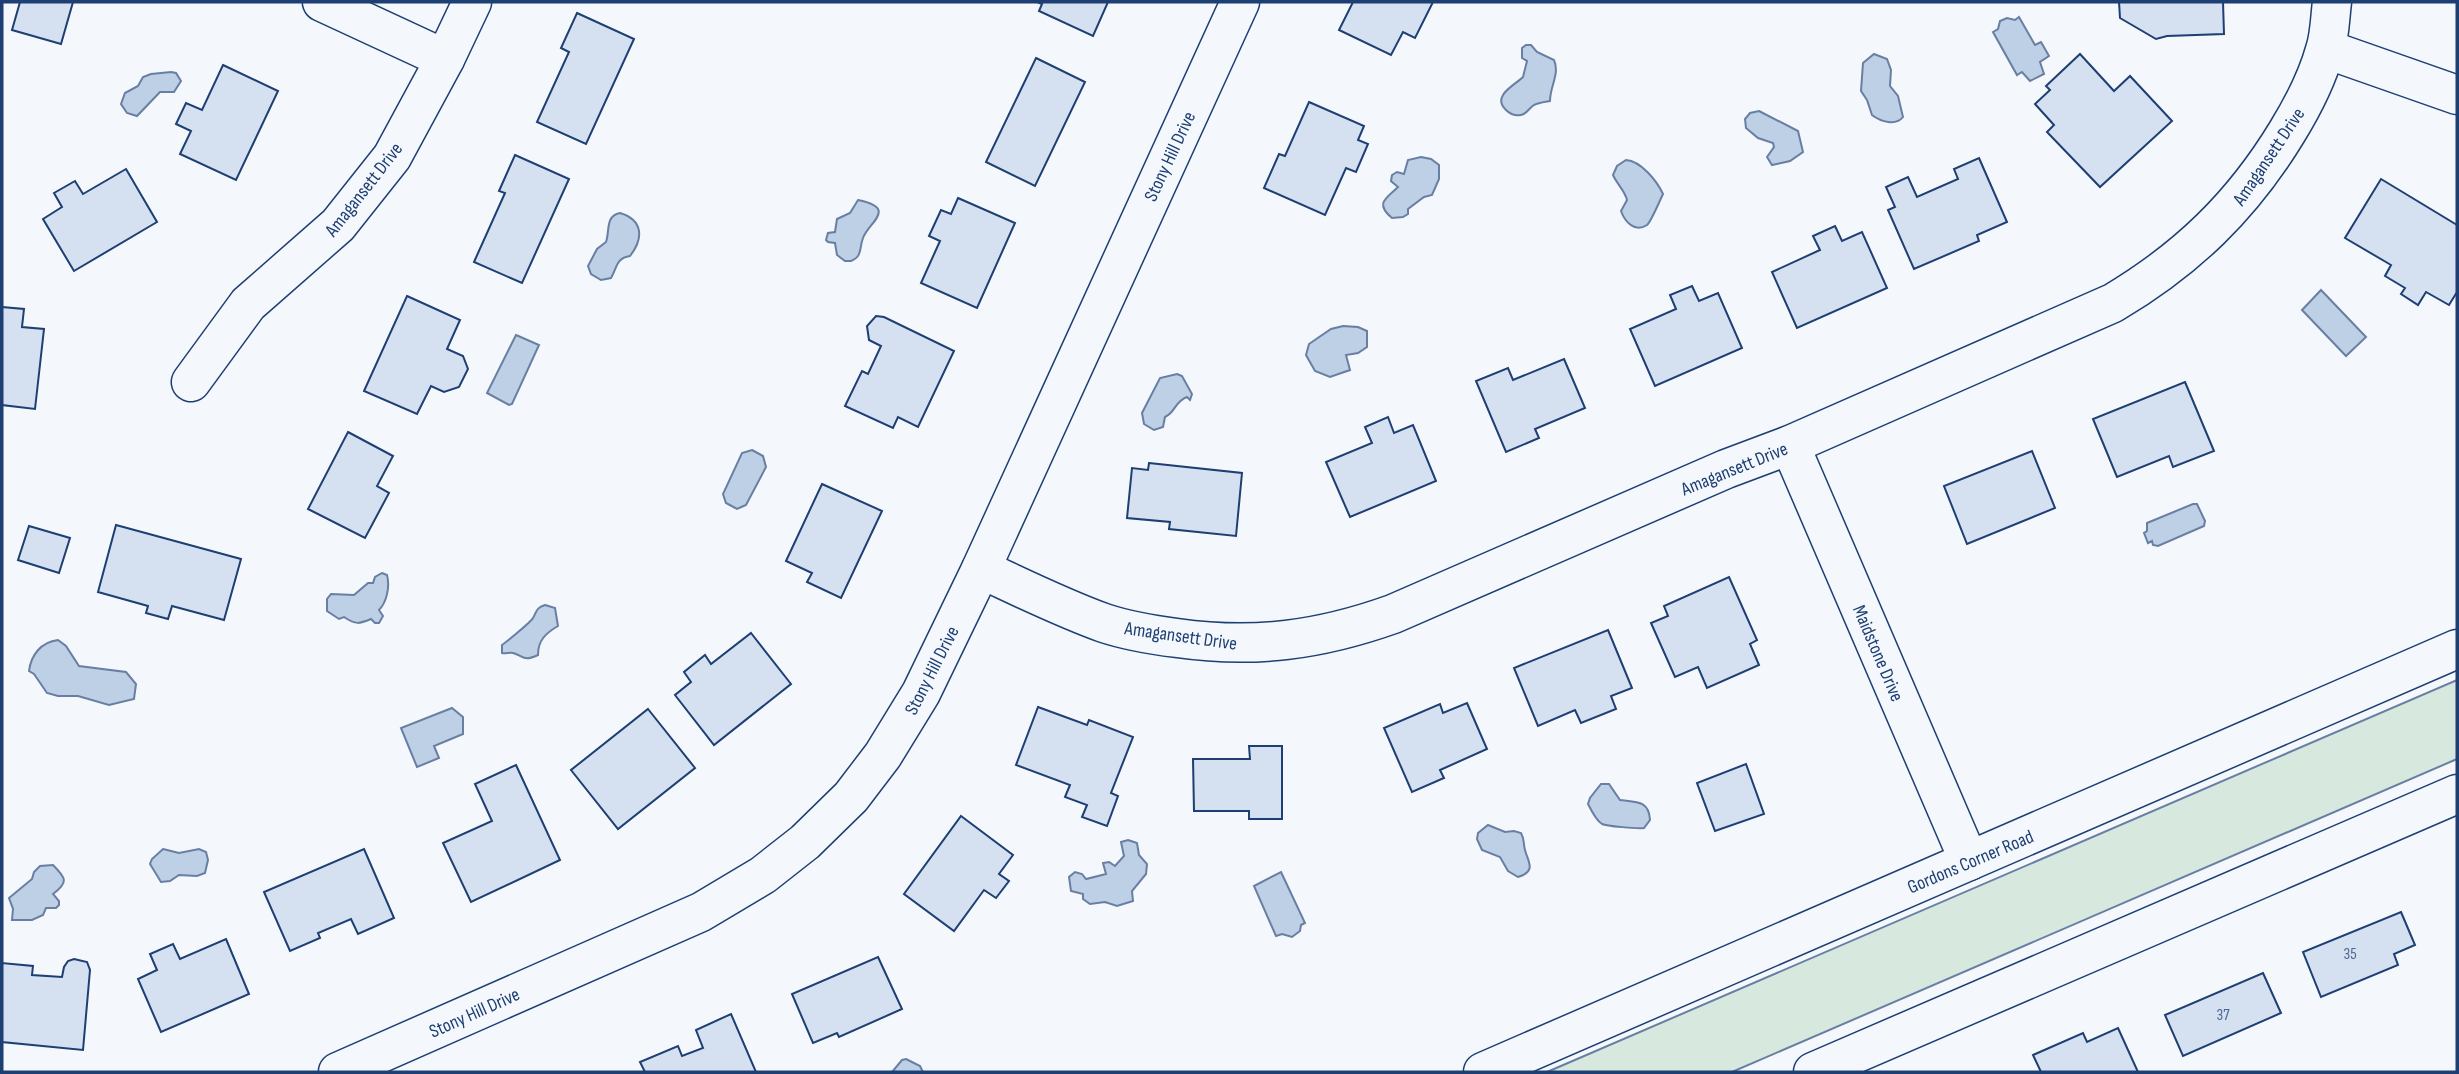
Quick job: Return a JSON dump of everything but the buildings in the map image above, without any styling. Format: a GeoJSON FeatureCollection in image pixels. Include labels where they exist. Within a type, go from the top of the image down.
{"type":"FeatureCollection","features":[{"type":"Feature","properties":{"kind":"street"},"geometry":{"type":"LineString","coordinates":[[322,2],[444,59]]}},
{"type":"Feature","properties":{"kind":"street","name":"Amagansett Drive"},"geometry":{"type":"LineString","coordinates":[[191,382],[248,304],[338,225],[392,157],[472,2]]}},
{"type":"Feature","properties":{"kind":"street","name":"Stony Hill Drive"},"geometry":{"type":"LineString","coordinates":[[350,1070],[701,912],[763,875],[805,842],[850,797],[884,753],[922,693],[1240,2]]}},
{"type":"Feature","properties":{"kind":"street","name":"Amagansett Drive"},"geometry":{"type":"LineString","coordinates":[[981,569],[1106,624],[1144,634],[1215,643],[1264,644],[1301,639],[1347,630],[1393,614],[2113,303],[2143,285],[2193,247],[2231,211],[2267,165],[2305,102],[2326,49],[2332,2]]}},
{"type":"Feature","properties":{"kind":"street"},"geometry":{"type":"LineString","coordinates":[[2326,49],[2457,95]]}},
{"type":"Feature","properties":{"kind":"street","name":"Maidstone Drive"},"geometry":{"type":"LineString","coordinates":[[1790,444],[1969,861]]}},
{"type":"Feature","properties":{"kind":"street","name":"Gordons Corner Road"},"geometry":{"type":"LineString","coordinates":[[1483,1072],[2457,649]]}},
{"type":"Feature","properties":{"kind":"street"},"geometry":{"type":"LineString","coordinates":[[1813,1072],[2457,794]]}},
{"type":"Feature","properties":{"kind":"shaded area"},"geometry":{"type":"Polygon","coordinates":[[[2457,680],[2457,759],[1732,1072],[1547,1072],[2457,680]]]}},
{"type":"Feature","properties":{"kind":"water"},"geometry":{"type":"Polygon","coordinates":[[[2019,17],[2035,45],[2041,42],[2049,56],[2040,62],[2044,74],[2030,81],[2022,72],[2017,75],[1993,32],[1998,29],[2000,21],[2007,18],[2015,20],[2019,17]]]}},
{"type":"Feature","properties":{"kind":"water"},"geometry":{"type":"Polygon","coordinates":[[[1531,45],[1537,52],[1554,60],[1555,75],[1550,101],[1534,105],[1523,114],[1515,115],[1506,110],[1501,100],[1506,91],[1523,77],[1527,61],[1522,58],[1522,48],[1531,45]]]}},
{"type":"Feature","properties":{"kind":"water"},"geometry":{"type":"Polygon","coordinates":[[[1874,54],[1887,59],[1891,70],[1890,86],[1898,96],[1903,117],[1900,120],[1884,121],[1872,115],[1861,91],[1863,63],[1874,54]]]}},
{"type":"Feature","properties":{"kind":"water"},"geometry":{"type":"Polygon","coordinates":[[[176,73],[181,81],[174,92],[160,92],[137,116],[127,113],[121,104],[125,93],[138,86],[143,77],[176,73]]]}},
{"type":"Feature","properties":{"kind":"water"},"geometry":{"type":"Polygon","coordinates":[[[1759,111],[1798,131],[1803,152],[1790,161],[1772,165],[1767,157],[1774,147],[1773,143],[1758,138],[1746,128],[1745,119],[1750,113],[1759,111]]]}},
{"type":"Feature","properties":{"kind":"water"},"geometry":{"type":"Polygon","coordinates":[[[1421,157],[1431,159],[1439,165],[1439,179],[1432,195],[1424,197],[1408,209],[1408,214],[1403,217],[1392,218],[1383,204],[1398,187],[1391,181],[1392,175],[1397,172],[1404,174],[1408,160],[1421,157]]]}},
{"type":"Feature","properties":{"kind":"water"},"geometry":{"type":"Polygon","coordinates":[[[1626,160],[1632,161],[1648,173],[1663,194],[1651,220],[1643,227],[1631,225],[1621,211],[1627,200],[1613,175],[1617,166],[1626,160]]]}},
{"type":"Feature","properties":{"kind":"water"},"geometry":{"type":"Polygon","coordinates":[[[858,200],[876,207],[878,216],[866,232],[857,257],[845,261],[837,255],[835,243],[826,240],[828,233],[835,232],[837,219],[850,213],[858,200]]]}},
{"type":"Feature","properties":{"kind":"water"},"geometry":{"type":"Polygon","coordinates":[[[620,213],[628,216],[637,225],[638,243],[630,256],[619,261],[611,278],[601,280],[591,274],[588,266],[597,249],[606,242],[612,217],[620,213]]]}},
{"type":"Feature","properties":{"kind":"water"},"geometry":{"type":"Polygon","coordinates":[[[2321,290],[2366,337],[2346,356],[2302,310],[2321,290]]]}},
{"type":"Feature","properties":{"kind":"water"},"geometry":{"type":"Polygon","coordinates":[[[1343,326],[1367,331],[1367,347],[1358,353],[1346,355],[1350,370],[1330,377],[1315,371],[1306,355],[1309,344],[1331,329],[1343,326]]]}},
{"type":"Feature","properties":{"kind":"water"},"geometry":{"type":"Polygon","coordinates":[[[516,335],[539,345],[512,404],[509,405],[487,393],[516,335]]]}},
{"type":"Feature","properties":{"kind":"water"},"geometry":{"type":"Polygon","coordinates":[[[1177,374],[1182,376],[1192,394],[1190,400],[1187,397],[1180,402],[1165,417],[1163,427],[1154,430],[1144,424],[1142,413],[1160,378],[1177,374]]]}},
{"type":"Feature","properties":{"kind":"water"},"geometry":{"type":"Polygon","coordinates":[[[752,450],[763,456],[766,467],[746,505],[737,509],[726,503],[723,494],[742,453],[752,450]]]}},
{"type":"Feature","properties":{"kind":"water"},"geometry":{"type":"Polygon","coordinates":[[[2197,504],[2205,521],[2204,526],[2158,546],[2153,545],[2152,541],[2148,543],[2144,533],[2147,531],[2147,523],[2197,504]]]}},
{"type":"Feature","properties":{"kind":"water"},"geometry":{"type":"Polygon","coordinates":[[[382,573],[387,575],[388,589],[379,610],[383,616],[379,623],[371,619],[358,623],[344,617],[339,619],[327,611],[327,599],[331,594],[354,595],[368,583],[373,583],[375,577],[382,573]]]}},
{"type":"Feature","properties":{"kind":"water"},"geometry":{"type":"Polygon","coordinates":[[[545,605],[555,608],[558,626],[550,631],[539,645],[538,655],[526,658],[513,653],[502,653],[502,645],[545,605]]]}},
{"type":"Feature","properties":{"kind":"water"},"geometry":{"type":"Polygon","coordinates":[[[58,640],[66,646],[79,666],[126,672],[136,684],[134,699],[109,705],[78,696],[47,693],[29,671],[30,665],[42,646],[58,640]]]}},
{"type":"Feature","properties":{"kind":"water"},"geometry":{"type":"Polygon","coordinates":[[[452,708],[463,717],[463,734],[434,746],[439,758],[417,767],[401,728],[452,708]]]}},
{"type":"Feature","properties":{"kind":"water"},"geometry":{"type":"Polygon","coordinates":[[[1601,784],[1609,784],[1620,800],[1644,805],[1650,820],[1644,828],[1600,823],[1588,804],[1601,784]]]}},
{"type":"Feature","properties":{"kind":"water"},"geometry":{"type":"Polygon","coordinates":[[[1488,825],[1505,832],[1521,833],[1530,866],[1528,872],[1518,877],[1508,871],[1500,857],[1482,850],[1477,839],[1478,833],[1488,825]]]}},
{"type":"Feature","properties":{"kind":"water"},"geometry":{"type":"Polygon","coordinates":[[[1128,840],[1137,843],[1139,855],[1147,864],[1146,874],[1132,891],[1133,901],[1117,906],[1105,902],[1090,904],[1083,899],[1083,894],[1071,891],[1069,877],[1075,872],[1086,879],[1106,874],[1103,863],[1109,862],[1115,866],[1124,856],[1121,842],[1128,840]]]}},
{"type":"Feature","properties":{"kind":"water"},"geometry":{"type":"Polygon","coordinates":[[[163,849],[179,853],[199,849],[206,852],[208,860],[205,873],[197,876],[179,875],[170,881],[161,882],[150,864],[163,849]]]}},
{"type":"Feature","properties":{"kind":"water"},"geometry":{"type":"Polygon","coordinates":[[[53,865],[64,880],[62,886],[53,894],[59,905],[56,908],[46,908],[43,915],[32,920],[12,920],[13,909],[9,898],[32,879],[40,866],[53,865]]]}},
{"type":"Feature","properties":{"kind":"water"},"geometry":{"type":"Polygon","coordinates":[[[1281,872],[1305,923],[1292,937],[1282,934],[1276,936],[1254,886],[1281,872]]]}},
{"type":"Feature","properties":{"kind":"water"},"geometry":{"type":"Polygon","coordinates":[[[906,1059],[920,1066],[923,1072],[892,1072],[906,1059]]]}}]}
